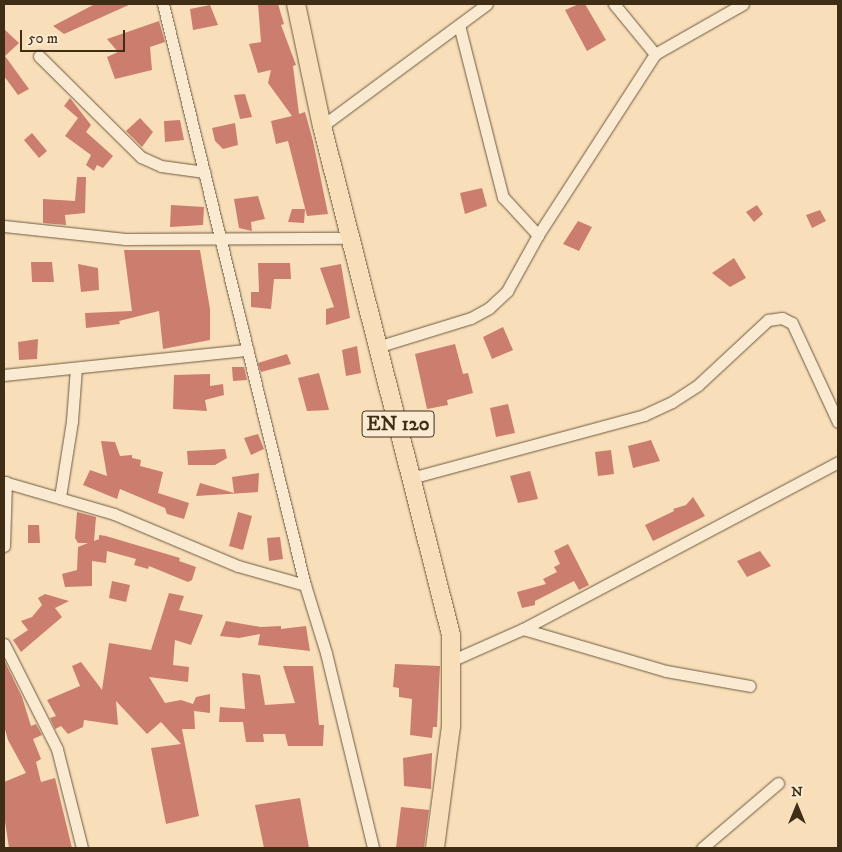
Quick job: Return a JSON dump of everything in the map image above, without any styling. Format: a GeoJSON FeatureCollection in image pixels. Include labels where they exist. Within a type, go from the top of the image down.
{"type":"FeatureCollection","features":[{"type":"Feature","properties":{"kind":"main road","name":"EN 120"},"geometry":{"type":"LineString","coordinates":[[296,4],[322,126],[380,346],[411,478],[446,608],[453,660],[451,726],[435,848]]}},
{"type":"Feature","properties":{"kind":"street"},"geometry":{"type":"LineString","coordinates":[[164,4],[305,585],[326,654],[373,848]]}},
{"type":"Feature","properties":{"kind":"street"},"geometry":{"type":"LineString","coordinates":[[322,126],[487,4]]}},
{"type":"Feature","properties":{"kind":"street"},"geometry":{"type":"LineString","coordinates":[[614,4],[654,54]]}},
{"type":"Feature","properties":{"kind":"street"},"geometry":{"type":"LineString","coordinates":[[380,346],[471,318],[489,308],[507,291],[538,235],[654,54],[743,4]]}},
{"type":"Feature","properties":{"kind":"street"},"geometry":{"type":"LineString","coordinates":[[459,25],[503,197],[538,235]]}},
{"type":"Feature","properties":{"kind":"street"},"geometry":{"type":"LineString","coordinates":[[39,56],[141,157],[161,166],[205,172]]}},
{"type":"Feature","properties":{"kind":"street"},"geometry":{"type":"LineString","coordinates":[[4,226],[125,239],[352,238]]}},
{"type":"Feature","properties":{"kind":"street"},"geometry":{"type":"LineString","coordinates":[[411,478],[644,415],[672,402],[698,385],[768,320],[782,318],[792,322],[838,422]]}},
{"type":"Feature","properties":{"kind":"street"},"geometry":{"type":"LineString","coordinates":[[4,375],[248,350]]}},
{"type":"Feature","properties":{"kind":"street"},"geometry":{"type":"LineString","coordinates":[[60,498],[71,430],[76,368]]}},
{"type":"Feature","properties":{"kind":"street"},"geometry":{"type":"LineString","coordinates":[[453,660],[523,629],[838,462]]}},
{"type":"Feature","properties":{"kind":"street"},"geometry":{"type":"LineString","coordinates":[[4,546],[5,482],[114,514],[246,569],[305,585]]}},
{"type":"Feature","properties":{"kind":"street"},"geometry":{"type":"LineString","coordinates":[[523,629],[666,671],[750,686]]}},
{"type":"Feature","properties":{"kind":"street"},"geometry":{"type":"LineString","coordinates":[[4,644],[57,749],[82,848]]}},
{"type":"Feature","properties":{"kind":"street"},"geometry":{"type":"LineString","coordinates":[[702,848],[778,783]]}},
{"type":"Feature","properties":{"kind":"building"},"geometry":{"type":"Polygon","coordinates":[[[95,4],[131,4],[64,34],[53,26],[95,4]]]}},
{"type":"Feature","properties":{"kind":"building"},"geometry":{"type":"Polygon","coordinates":[[[258,4],[278,4],[284,24],[281,25],[296,65],[293,66],[299,114],[305,112],[328,214],[307,216],[288,141],[276,144],[271,121],[292,116],[268,83],[271,70],[258,73],[249,44],[261,42],[258,4]]]}},
{"type":"Feature","properties":{"kind":"building"},"geometry":{"type":"Polygon","coordinates":[[[579,4],[585,4],[606,40],[587,51],[565,10],[579,4]]]}},
{"type":"Feature","properties":{"kind":"building"},"geometry":{"type":"Polygon","coordinates":[[[210,5],[218,25],[193,30],[190,9],[210,5]]]}},
{"type":"Feature","properties":{"kind":"building"},"geometry":{"type":"Polygon","coordinates":[[[159,21],[165,42],[150,47],[152,70],[115,79],[107,57],[118,52],[107,39],[159,21]]]}},
{"type":"Feature","properties":{"kind":"building"},"geometry":{"type":"Polygon","coordinates":[[[4,29],[19,43],[5,56],[29,89],[18,95],[4,76],[4,29]]]}},
{"type":"Feature","properties":{"kind":"building"},"geometry":{"type":"Polygon","coordinates":[[[245,94],[252,117],[240,119],[234,95],[245,94]]]}},
{"type":"Feature","properties":{"kind":"building"},"geometry":{"type":"Polygon","coordinates":[[[70,98],[91,125],[86,132],[113,156],[103,168],[97,165],[94,171],[86,165],[91,155],[65,136],[78,118],[64,106],[70,98]]]}},
{"type":"Feature","properties":{"kind":"building"},"geometry":{"type":"Polygon","coordinates":[[[140,118],[153,132],[142,147],[126,131],[140,118]]]}},
{"type":"Feature","properties":{"kind":"building"},"geometry":{"type":"Polygon","coordinates":[[[180,120],[184,140],[165,142],[164,121],[180,120]]]}},
{"type":"Feature","properties":{"kind":"building"},"geometry":{"type":"Polygon","coordinates":[[[235,123],[238,145],[223,149],[215,141],[212,128],[235,123]]]}},
{"type":"Feature","properties":{"kind":"building"},"geometry":{"type":"Polygon","coordinates":[[[32,133],[47,151],[39,158],[24,140],[32,133]]]}},
{"type":"Feature","properties":{"kind":"building"},"geometry":{"type":"Polygon","coordinates":[[[77,177],[86,177],[85,213],[65,215],[66,225],[43,223],[43,199],[75,201],[77,177]]]}},
{"type":"Feature","properties":{"kind":"building"},"geometry":{"type":"Polygon","coordinates":[[[482,188],[487,206],[465,214],[460,193],[482,188]]]}},
{"type":"Feature","properties":{"kind":"building"},"geometry":{"type":"Polygon","coordinates":[[[258,196],[265,219],[251,222],[252,231],[239,228],[234,199],[258,196]]]}},
{"type":"Feature","properties":{"kind":"building"},"geometry":{"type":"Polygon","coordinates":[[[171,205],[204,207],[203,225],[170,227],[171,205]]]}},
{"type":"Feature","properties":{"kind":"building"},"geometry":{"type":"Polygon","coordinates":[[[757,205],[763,214],[754,222],[746,212],[757,205]]]}},
{"type":"Feature","properties":{"kind":"building"},"geometry":{"type":"Polygon","coordinates":[[[292,209],[305,209],[304,223],[288,222],[292,209]]]}},
{"type":"Feature","properties":{"kind":"building"},"geometry":{"type":"Polygon","coordinates":[[[820,210],[826,221],[812,228],[806,215],[820,210]]]}},
{"type":"Feature","properties":{"kind":"building"},"geometry":{"type":"Polygon","coordinates":[[[578,221],[592,227],[579,251],[563,244],[578,221]]]}},
{"type":"Feature","properties":{"kind":"building"},"geometry":{"type":"Polygon","coordinates":[[[124,250],[200,250],[210,309],[210,340],[163,349],[159,311],[119,321],[120,324],[86,328],[85,313],[132,311],[124,250]]]}},
{"type":"Feature","properties":{"kind":"building"},"geometry":{"type":"Polygon","coordinates":[[[734,258],[746,278],[730,287],[712,273],[734,258]]]}},
{"type":"Feature","properties":{"kind":"building"},"geometry":{"type":"Polygon","coordinates":[[[31,262],[52,262],[54,282],[32,282],[31,262]]]}},
{"type":"Feature","properties":{"kind":"building"},"geometry":{"type":"Polygon","coordinates":[[[258,263],[290,263],[291,279],[274,279],[271,309],[251,307],[251,292],[259,292],[258,263]]]}},
{"type":"Feature","properties":{"kind":"building"},"geometry":{"type":"Polygon","coordinates":[[[78,264],[98,268],[99,290],[81,292],[78,264]]]}},
{"type":"Feature","properties":{"kind":"building"},"geometry":{"type":"Polygon","coordinates":[[[341,264],[350,318],[326,325],[326,309],[334,307],[320,268],[341,264]]]}},
{"type":"Feature","properties":{"kind":"building"},"geometry":{"type":"Polygon","coordinates":[[[503,327],[513,350],[492,359],[483,337],[503,327]]]}},
{"type":"Feature","properties":{"kind":"building"},"geometry":{"type":"Polygon","coordinates":[[[38,339],[37,359],[19,360],[18,342],[38,339]]]}},
{"type":"Feature","properties":{"kind":"building"},"geometry":{"type":"Polygon","coordinates":[[[455,344],[463,374],[468,373],[473,393],[447,400],[448,405],[427,409],[415,354],[455,344]]]}},
{"type":"Feature","properties":{"kind":"building"},"geometry":{"type":"Polygon","coordinates":[[[357,346],[361,373],[346,376],[342,350],[357,346]]]}},
{"type":"Feature","properties":{"kind":"building"},"geometry":{"type":"Polygon","coordinates":[[[287,354],[291,364],[261,372],[258,363],[287,354]]]}},
{"type":"Feature","properties":{"kind":"building"},"geometry":{"type":"Polygon","coordinates":[[[232,367],[244,367],[247,380],[233,381],[232,367]]]}},
{"type":"Feature","properties":{"kind":"building"},"geometry":{"type":"Polygon","coordinates":[[[319,373],[329,410],[307,411],[298,378],[319,373]]]}},
{"type":"Feature","properties":{"kind":"building"},"geometry":{"type":"Polygon","coordinates":[[[210,374],[210,386],[223,384],[224,395],[205,400],[207,411],[173,409],[174,375],[210,374]]]}},
{"type":"Feature","properties":{"kind":"building"},"geometry":{"type":"Polygon","coordinates":[[[508,404],[515,433],[496,437],[490,408],[508,404]]]}},
{"type":"Feature","properties":{"kind":"building"},"geometry":{"type":"Polygon","coordinates":[[[258,434],[264,449],[251,455],[244,438],[258,434]]]}},
{"type":"Feature","properties":{"kind":"building"},"geometry":{"type":"Polygon","coordinates":[[[651,440],[660,461],[633,468],[628,446],[651,440]]]}},
{"type":"Feature","properties":{"kind":"building"},"geometry":{"type":"Polygon","coordinates":[[[101,441],[115,442],[120,456],[132,455],[132,458],[141,460],[140,466],[163,472],[158,493],[189,503],[184,519],[167,514],[165,508],[120,489],[117,499],[83,485],[90,470],[107,476],[101,441]]]}},
{"type":"Feature","properties":{"kind":"building"},"geometry":{"type":"Polygon","coordinates":[[[225,449],[227,458],[215,465],[188,465],[187,451],[225,449]]]}},
{"type":"Feature","properties":{"kind":"building"},"geometry":{"type":"Polygon","coordinates":[[[611,450],[614,474],[598,476],[595,452],[611,450]]]}},
{"type":"Feature","properties":{"kind":"building"},"geometry":{"type":"Polygon","coordinates":[[[530,471],[538,499],[518,503],[510,476],[530,471]]]}},
{"type":"Feature","properties":{"kind":"building"},"geometry":{"type":"Polygon","coordinates":[[[259,473],[258,492],[196,496],[200,483],[234,493],[232,477],[259,473]]]}},
{"type":"Feature","properties":{"kind":"building"},"geometry":{"type":"Polygon","coordinates":[[[693,497],[705,516],[653,541],[645,525],[674,511],[673,509],[686,505],[693,497]]]}},
{"type":"Feature","properties":{"kind":"building"},"geometry":{"type":"Polygon","coordinates":[[[77,512],[96,517],[94,541],[99,539],[99,535],[106,536],[180,558],[179,561],[196,567],[192,580],[188,582],[149,566],[148,569],[134,565],[136,559],[107,551],[106,563],[92,561],[92,586],[65,587],[62,574],[77,570],[78,547],[88,543],[78,543],[75,538],[77,512]]]}},
{"type":"Feature","properties":{"kind":"building"},"geometry":{"type":"Polygon","coordinates":[[[238,512],[252,516],[243,550],[229,546],[238,512]]]}},
{"type":"Feature","properties":{"kind":"building"},"geometry":{"type":"Polygon","coordinates":[[[28,525],[39,525],[40,543],[28,543],[28,525]]]}},
{"type":"Feature","properties":{"kind":"building"},"geometry":{"type":"Polygon","coordinates":[[[280,537],[283,559],[269,561],[267,538],[280,537]]]}},
{"type":"Feature","properties":{"kind":"building"},"geometry":{"type":"Polygon","coordinates":[[[568,544],[589,585],[579,590],[574,581],[535,601],[535,605],[522,608],[517,592],[546,584],[543,579],[557,572],[554,567],[560,564],[554,551],[568,544]]]}},
{"type":"Feature","properties":{"kind":"building"},"geometry":{"type":"Polygon","coordinates":[[[760,551],[771,566],[747,577],[737,561],[760,551]]]}},
{"type":"Feature","properties":{"kind":"building"},"geometry":{"type":"Polygon","coordinates":[[[112,581],[130,585],[126,602],[109,598],[112,581]]]}},
{"type":"Feature","properties":{"kind":"building"},"geometry":{"type":"Polygon","coordinates":[[[169,593],[184,596],[179,610],[203,615],[191,645],[175,640],[173,665],[189,667],[188,682],[149,677],[165,703],[181,700],[193,704],[196,697],[210,694],[210,713],[194,711],[195,729],[182,729],[199,816],[166,824],[151,748],[181,744],[161,722],[147,734],[116,701],[118,725],[84,720],[83,727],[68,734],[61,726],[55,729],[50,718],[56,716],[47,700],[80,686],[72,666],[81,662],[102,690],[109,643],[151,650],[169,593]]]}},
{"type":"Feature","properties":{"kind":"building"},"geometry":{"type":"Polygon","coordinates":[[[45,594],[69,601],[55,608],[62,617],[21,652],[13,640],[28,630],[21,621],[32,617],[42,605],[38,598],[45,594]]]}},
{"type":"Feature","properties":{"kind":"building"},"geometry":{"type":"Polygon","coordinates":[[[226,621],[261,627],[281,626],[281,629],[306,626],[310,651],[258,645],[260,634],[239,638],[220,636],[226,621]]]}},
{"type":"Feature","properties":{"kind":"building"},"geometry":{"type":"Polygon","coordinates":[[[4,660],[22,697],[31,726],[36,724],[42,735],[33,739],[41,759],[36,762],[41,782],[55,778],[72,848],[9,848],[4,815],[4,782],[26,773],[8,740],[4,726],[4,660]]]}},
{"type":"Feature","properties":{"kind":"building"},"geometry":{"type":"Polygon","coordinates":[[[395,664],[440,666],[437,727],[433,727],[432,738],[410,735],[412,699],[399,697],[399,688],[393,687],[395,664]]]}},
{"type":"Feature","properties":{"kind":"building"},"geometry":{"type":"Polygon","coordinates":[[[283,666],[313,666],[319,725],[324,725],[323,746],[288,746],[285,734],[263,734],[264,742],[246,742],[243,722],[219,722],[220,707],[245,709],[242,673],[260,675],[265,705],[295,703],[283,666]]]}},
{"type":"Feature","properties":{"kind":"building"},"geometry":{"type":"Polygon","coordinates":[[[432,753],[431,789],[404,786],[403,758],[432,753]]]}},
{"type":"Feature","properties":{"kind":"building"},"geometry":{"type":"Polygon","coordinates":[[[300,798],[309,848],[264,848],[255,805],[300,798]]]}},
{"type":"Feature","properties":{"kind":"building"},"geometry":{"type":"Polygon","coordinates":[[[401,807],[429,810],[424,848],[396,848],[401,807]]]}}]}
